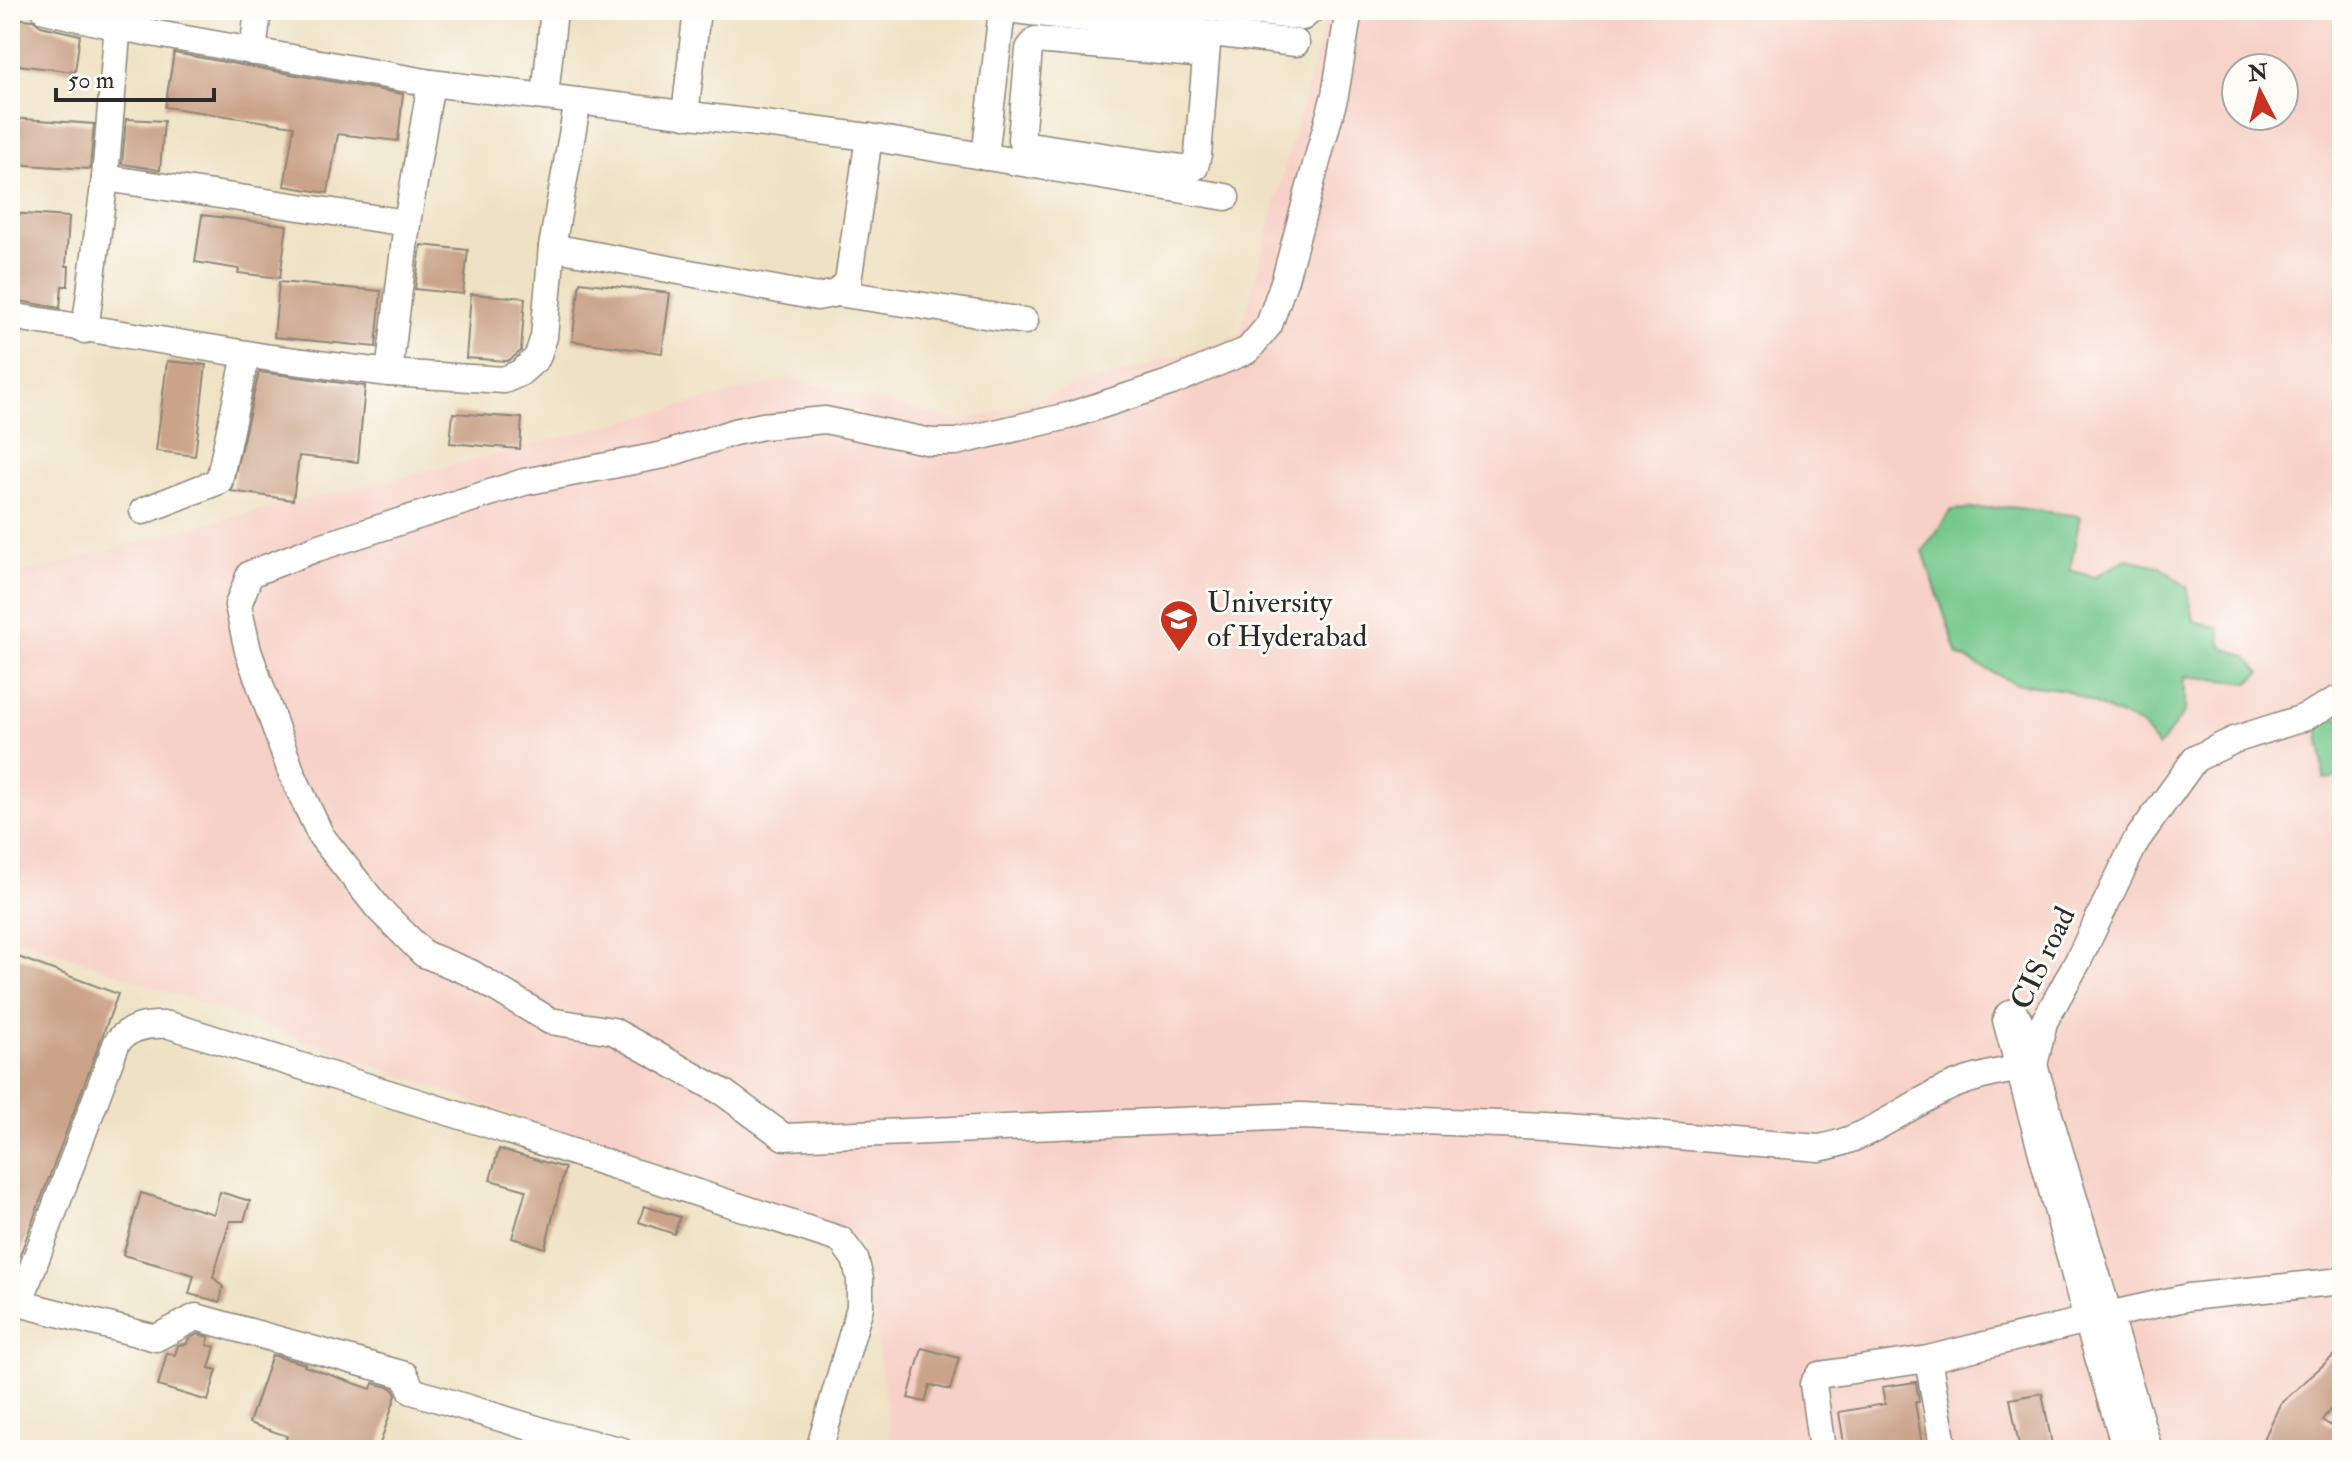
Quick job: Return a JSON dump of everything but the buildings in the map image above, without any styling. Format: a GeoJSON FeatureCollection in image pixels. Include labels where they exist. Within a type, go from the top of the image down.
{"type":"FeatureCollection","features":[{"type":"Feature","properties":{"kind":"street"},"geometry":{"type":"LineString","coordinates":[[45,10],[118,19],[253,52],[431,83],[869,137],[1226,197]]}},
{"type":"Feature","properties":{"kind":"street"},"geometry":{"type":"LineString","coordinates":[[253,52],[258,10]]}},
{"type":"Feature","properties":{"kind":"street"},"geometry":{"type":"LineString","coordinates":[[545,97],[554,10]]}},
{"type":"Feature","properties":{"kind":"street"},"geometry":{"type":"LineString","coordinates":[[685,115],[697,10]]}},
{"type":"Feature","properties":{"kind":"street"},"geometry":{"type":"LineString","coordinates":[[985,157],[1002,10]]}},
{"type":"Feature","properties":{"kind":"street"},"geometry":{"type":"LineString","coordinates":[[1014,10],[1207,44]]}},
{"type":"Feature","properties":{"kind":"street"},"geometry":{"type":"LineString","coordinates":[[1241,10],[1303,17],[1311,10]]}},
{"type":"Feature","properties":{"kind":"street"},"geometry":{"type":"LineString","coordinates":[[1349,10],[1335,95],[1285,279],[1269,325],[1248,350],[1172,382],[1068,416],[956,442],[931,442],[825,420],[734,432],[664,455],[524,482],[317,548],[250,574],[238,605],[248,651],[292,774],[321,836],[378,908],[424,954],[471,973],[550,1021],[613,1031],[724,1093],[784,1137],[1300,1116],[1570,1127],[1819,1148],[1843,1144],[1873,1130],[1943,1089],[1970,1079],[2027,1066],[2098,1317],[2126,1450]]}},
{"type":"Feature","properties":{"kind":"street"},"geometry":{"type":"LineString","coordinates":[[85,330],[105,178],[118,19]]}},
{"type":"Feature","properties":{"kind":"street"},"geometry":{"type":"LineString","coordinates":[[1207,44],[1195,167],[1182,168],[1029,145],[1021,139],[1029,49],[1036,40],[1296,43]]}},
{"type":"Feature","properties":{"kind":"street"},"geometry":{"type":"LineString","coordinates":[[389,373],[407,223],[431,83]]}},
{"type":"Feature","properties":{"kind":"street"},"geometry":{"type":"LineString","coordinates":[[10,316],[246,355],[389,373],[504,380],[520,373],[537,358],[544,337],[552,247],[578,101]]}},
{"type":"Feature","properties":{"kind":"street"},"geometry":{"type":"LineString","coordinates":[[837,293],[848,282],[869,137]]}},
{"type":"Feature","properties":{"kind":"street"},"geometry":{"type":"LineString","coordinates":[[105,178],[407,223]]}},
{"type":"Feature","properties":{"kind":"street"},"geometry":{"type":"LineString","coordinates":[[552,247],[817,297],[837,293],[1025,321]]}},
{"type":"Feature","properties":{"kind":"street"},"geometry":{"type":"LineString","coordinates":[[143,511],[219,481],[246,355]]}},
{"type":"Feature","properties":{"kind":"street","name":"CIS road"},"geometry":{"type":"LineString","coordinates":[[2027,1066],[2044,1022],[2078,961],[2136,841],[2195,759],[2234,740],[2303,718],[2342,697]]}},
{"type":"Feature","properties":{"kind":"street"},"geometry":{"type":"LineString","coordinates":[[620,1450],[556,1435],[412,1391],[405,1375],[196,1317],[156,1338],[14,1302],[117,1042],[126,1031],[154,1024],[169,1025],[487,1124],[841,1240],[855,1259],[860,1279],[860,1307],[819,1450]]}},
{"type":"Feature","properties":{"kind":"street"},"geometry":{"type":"LineString","coordinates":[[1822,1450],[1813,1384],[1819,1375],[1928,1359],[2189,1297],[2342,1281]]}},
{"type":"Feature","properties":{"kind":"street"},"geometry":{"type":"LineString","coordinates":[[2098,1317],[2149,1450]]}},
{"type":"Feature","properties":{"kind":"street"},"geometry":{"type":"LineString","coordinates":[[1928,1359],[1944,1450]]}},
{"type":"Feature","properties":{"kind":"shaded area","name":"University of Hyderabad"},"geometry":{"type":"Polygon","coordinates":[[[1328,10],[2342,10],[2342,1450],[892,1450],[864,1241],[10,935],[10,731],[20,574],[230,517],[449,466],[790,378],[964,422],[1239,336],[1328,10]]]}},
{"type":"Feature","properties":{"kind":"green space"},"geometry":{"type":"Polygon","coordinates":[[[2010,507],[2080,516],[2070,570],[2094,577],[2127,559],[2159,566],[2187,587],[2194,621],[2219,628],[2222,647],[2246,656],[2261,673],[2249,683],[2185,676],[2185,712],[2158,747],[2141,725],[2065,690],[2014,683],[1958,655],[1923,551],[1952,510],[2010,507]]]}},
{"type":"Feature","properties":{"kind":"green space"},"geometry":{"type":"Polygon","coordinates":[[[2342,718],[2342,777],[2324,779],[2318,721],[2342,718]]]}},
{"type":"Feature","properties":{"kind":"place","name":"University of Hyderabad"},"geometry":{"type":"Point","coordinates":[1179,653]}}]}
